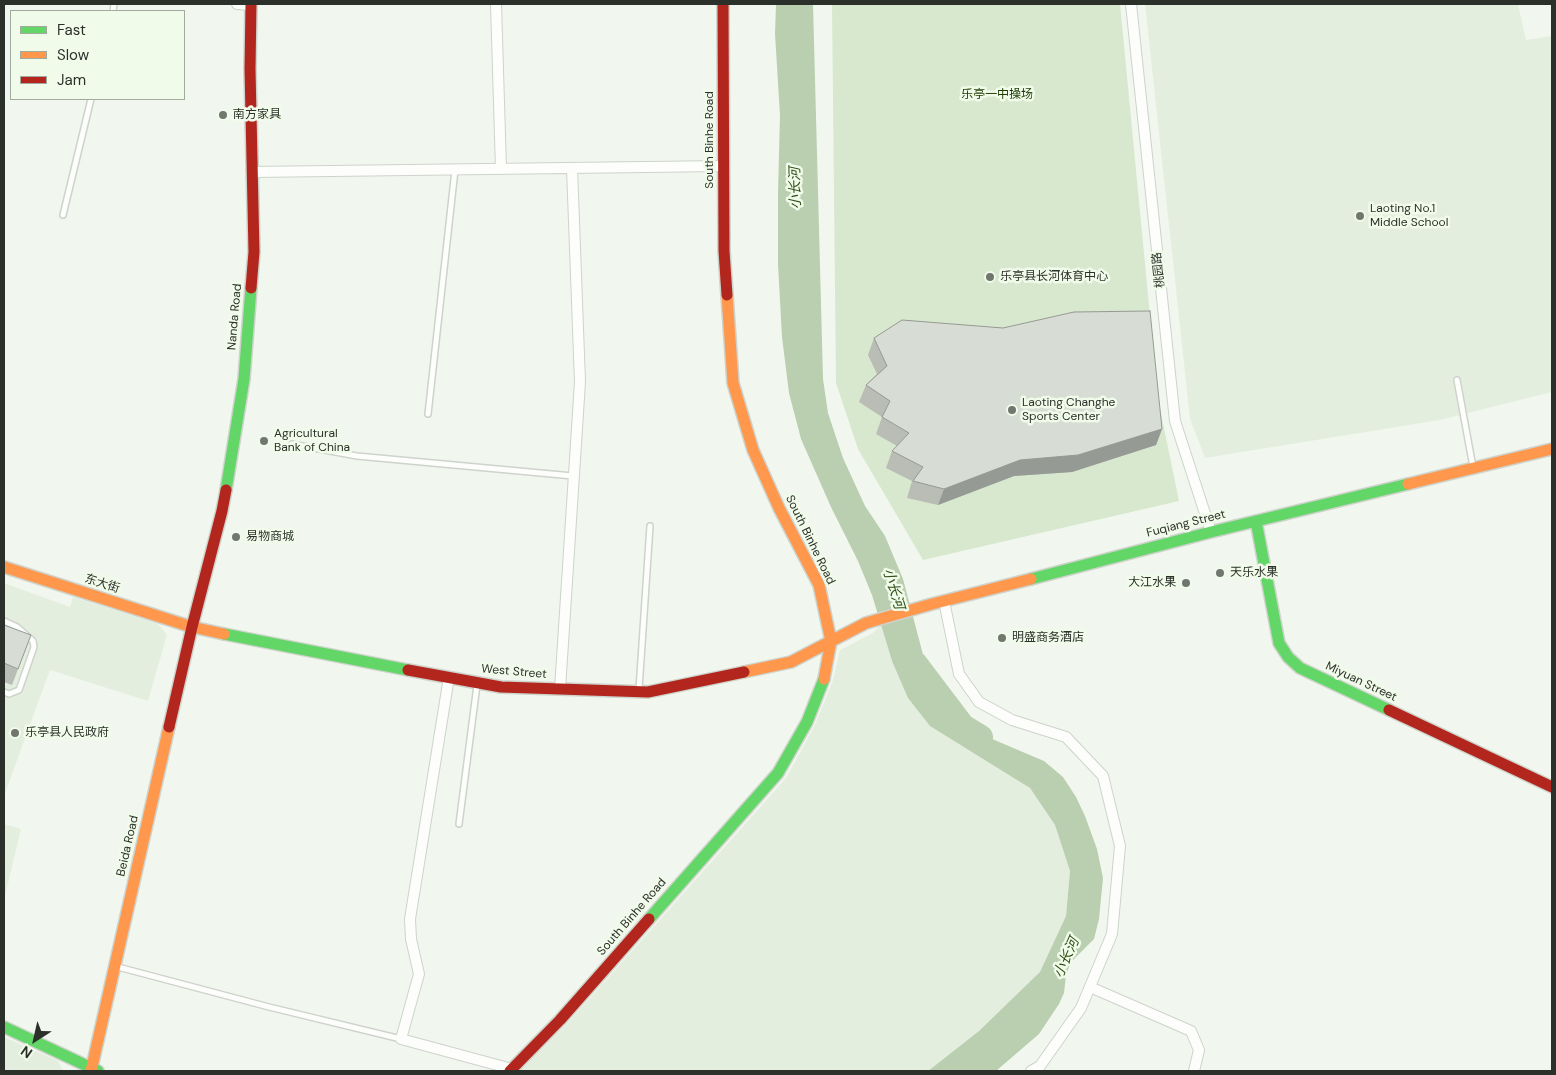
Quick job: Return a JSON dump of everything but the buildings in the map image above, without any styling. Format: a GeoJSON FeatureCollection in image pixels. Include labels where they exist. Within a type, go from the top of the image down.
{"type":"FeatureCollection","features":[{"type":"Feature","properties":{"kind":"street"},"geometry":{"type":"LineString","coordinates":[[237,4],[251,4]]}},
{"type":"Feature","properties":{"kind":"street","name":"Nanda Road"},"geometry":{"type":"LineString","coordinates":[[192,627],[222,511],[244,379],[254,252],[251,4]]}},
{"type":"Feature","properties":{"kind":"street"},"geometry":{"type":"LineString","coordinates":[[496,4],[501,169]]}},
{"type":"Feature","properties":{"kind":"street","name":"South Binhe Road"},"geometry":{"type":"LineString","coordinates":[[511,1070],[560,1020],[778,772],[807,722],[825,677],[831,641],[819,585],[779,508],[753,450],[733,383],[724,251],[723,4]]}},
{"type":"Feature","properties":{"kind":"street","name":"桃园路"},"geometry":{"type":"LineString","coordinates":[[1132,4],[1175,421],[1211,532]]}},
{"type":"Feature","properties":{"kind":"street"},"geometry":{"type":"LineString","coordinates":[[252,172],[724,166]]}},
{"type":"Feature","properties":{"kind":"street"},"geometry":{"type":"LineString","coordinates":[[560,689],[580,382],[572,168]]}},
{"type":"Feature","properties":{"kind":"street","name":"Fuqiang Street"},"geometry":{"type":"LineString","coordinates":[[831,641],[866,623],[932,604],[1211,532],[1552,448]]}},
{"type":"Feature","properties":{"kind":"street","name":"Miyuan Street"},"geometry":{"type":"LineString","coordinates":[[1256,521],[1279,643],[1288,657],[1300,668],[1552,787]]}},
{"type":"Feature","properties":{"kind":"street","name":"东大街"},"geometry":{"type":"LineString","coordinates":[[4,567],[192,627]]}},
{"type":"Feature","properties":{"kind":"street"},"geometry":{"type":"LineString","coordinates":[[944,601],[959,674],[979,702],[1012,720],[1066,738],[1103,776],[1120,846],[1112,934],[1081,1008],[1040,1066],[1031,1071]]}},
{"type":"Feature","properties":{"kind":"street","name":"West Street"},"geometry":{"type":"LineString","coordinates":[[192,627],[353,660],[501,687],[639,692],[648,692],[791,662],[831,641]]}},
{"type":"Feature","properties":{"kind":"street","name":"Beida Road"},"geometry":{"type":"LineString","coordinates":[[93,1070],[192,627]]}},
{"type":"Feature","properties":{"kind":"street"},"geometry":{"type":"LineString","coordinates":[[449,677],[410,919],[411,939],[419,974],[401,1039],[511,1070]]}},
{"type":"Feature","properties":{"kind":"street"},"geometry":{"type":"LineString","coordinates":[[1090,987],[1191,1030],[1199,1050],[1196,1070]]}},
{"type":"Feature","properties":{"kind":"street"},"geometry":{"type":"LineString","coordinates":[[4,1027],[93,1070]]}},
{"type":"Feature","properties":{"kind":"lane"},"geometry":{"type":"LineString","coordinates":[[64,215],[91,100]]}},
{"type":"Feature","properties":{"kind":"lane"},"geometry":{"type":"LineString","coordinates":[[428,414],[455,170]]}},
{"type":"Feature","properties":{"kind":"lane"},"geometry":{"type":"LineString","coordinates":[[1457,380],[1473,468]]}},
{"type":"Feature","properties":{"kind":"lane"},"geometry":{"type":"LineString","coordinates":[[292,444],[357,456],[574,476]]}},
{"type":"Feature","properties":{"kind":"lane"},"geometry":{"type":"LineString","coordinates":[[639,692],[650,526]]}},
{"type":"Feature","properties":{"kind":"lane"},"geometry":{"type":"LineString","coordinates":[[4,620],[17,627],[33,641],[34,647],[19,690],[9,694],[4,692]]}},
{"type":"Feature","properties":{"kind":"lane"},"geometry":{"type":"LineString","coordinates":[[459,824],[477,682]]}},
{"type":"Feature","properties":{"kind":"lane"},"geometry":{"type":"LineString","coordinates":[[115,966],[269,1007],[401,1039]]}},
{"type":"Feature","properties":{"kind":"shaded area","name":"Laoting No.1 Middle School"},"geometry":{"type":"Polygon","coordinates":[[[1145,4],[1518,4],[1526,40],[1552,36],[1552,392],[1440,420],[1205,458],[1190,419],[1145,4]]]}},
{"type":"Feature","properties":{"kind":"shaded area"},"geometry":{"type":"Polygon","coordinates":[[[4,583],[70,607],[73,597],[158,624],[167,635],[148,701],[50,670],[4,796],[4,583]]]}},
{"type":"Feature","properties":{"kind":"shaded area"},"geometry":{"type":"Polygon","coordinates":[[[881,625],[892,661],[989,761],[1030,788],[1055,825],[1070,871],[1066,916],[1041,972],[979,1031],[928,1071],[520,1071],[566,1025],[786,778],[815,725],[833,680],[840,650],[873,633],[881,625]]]}},
{"type":"Feature","properties":{"kind":"shaded area"},"geometry":{"type":"Polygon","coordinates":[[[4,824],[21,829],[4,900],[4,824]]]}},
{"type":"Feature","properties":{"kind":"shaded area"},"geometry":{"type":"Polygon","coordinates":[[[4,1037],[58,1061],[63,1071],[4,1071],[4,1037]]]}},
{"type":"Feature","properties":{"kind":"green space","name":"乐亭县长河体育中心"},"geometry":{"type":"Polygon","coordinates":[[[832,4],[1120,4],[1158,399],[1179,501],[923,560],[858,449],[836,383],[832,4]]]}},
{"type":"Feature","properties":{"kind":"water"},"geometry":{"type":"Polygon","coordinates":[[[776,4],[813,4],[823,379],[828,413],[843,458],[865,506],[885,536],[903,579],[925,662],[939,696],[956,716],[978,733],[1044,761],[1063,777],[1085,816],[1097,849],[1103,878],[1099,919],[1094,939],[1071,962],[1066,975],[1064,993],[1059,1004],[1039,1034],[996,1071],[928,1071],[979,1031],[1040,972],[1066,916],[1070,871],[1055,825],[1030,788],[930,726],[908,698],[892,661],[872,595],[858,561],[831,507],[801,439],[789,393],[782,337],[778,264],[780,115],[775,34],[776,4]]]}},
{"type":"Feature","properties":{"kind":"waterway","name":"小长河"},"geometry":{"type":"LineString","coordinates":[[916,664],[963,726],[981,737]]}},
{"type":"Feature","properties":{"kind":"traffic: fast"},"geometry":{"type":"LineString","coordinates":[[226,490],[244,379],[251,288]]}},
{"type":"Feature","properties":{"kind":"traffic: fast"},"geometry":{"type":"LineString","coordinates":[[1031,579],[1211,532],[1408,484]]}},
{"type":"Feature","properties":{"kind":"traffic: fast"},"geometry":{"type":"LineString","coordinates":[[1256,521],[1279,643],[1288,657],[1300,668],[1389,710]]}},
{"type":"Feature","properties":{"kind":"traffic: fast"},"geometry":{"type":"LineString","coordinates":[[224,634],[408,670]]}},
{"type":"Feature","properties":{"kind":"traffic: fast"},"geometry":{"type":"LineString","coordinates":[[649,919],[778,773],[807,722],[824,679]]}},
{"type":"Feature","properties":{"kind":"traffic: fast"},"geometry":{"type":"LineString","coordinates":[[4,1027],[98,1071]]}},
{"type":"Feature","properties":{"kind":"traffic: slow"},"geometry":{"type":"LineString","coordinates":[[727,295],[733,383],[753,450],[779,508],[819,585],[831,641],[824,679]]}},
{"type":"Feature","properties":{"kind":"traffic: slow"},"geometry":{"type":"LineString","coordinates":[[1408,484],[1552,449]]}},
{"type":"Feature","properties":{"kind":"traffic: slow"},"geometry":{"type":"LineString","coordinates":[[4,567],[192,627],[224,634]]}},
{"type":"Feature","properties":{"kind":"traffic: slow"},"geometry":{"type":"LineString","coordinates":[[744,672],[791,662],[866,623],[1031,579]]}},
{"type":"Feature","properties":{"kind":"traffic: slow"},"geometry":{"type":"LineString","coordinates":[[91,1071],[169,727]]}},
{"type":"Feature","properties":{"kind":"traffic: jam"},"geometry":{"type":"LineString","coordinates":[[251,4],[250,69],[254,252],[251,288]]}},
{"type":"Feature","properties":{"kind":"traffic: jam"},"geometry":{"type":"LineString","coordinates":[[723,4],[724,251],[727,295]]}},
{"type":"Feature","properties":{"kind":"traffic: jam"},"geometry":{"type":"LineString","coordinates":[[169,727],[226,490]]}},
{"type":"Feature","properties":{"kind":"traffic: jam"},"geometry":{"type":"LineString","coordinates":[[408,670],[501,687],[648,692],[744,672]]}},
{"type":"Feature","properties":{"kind":"traffic: jam"},"geometry":{"type":"LineString","coordinates":[[1389,710],[1552,787]]}},
{"type":"Feature","properties":{"kind":"traffic: jam"},"geometry":{"type":"LineString","coordinates":[[510,1071],[560,1020],[649,919]]}},
{"type":"Feature","properties":{"kind":"place","name":"南方家具"},"geometry":{"type":"Point","coordinates":[223,115]}},
{"type":"Feature","properties":{"kind":"place","name":"Laoting No.1 Middle School"},"geometry":{"type":"Point","coordinates":[1360,216]}},
{"type":"Feature","properties":{"kind":"place","name":"乐亭县长河体育中心"},"geometry":{"type":"Point","coordinates":[990,277]}},
{"type":"Feature","properties":{"kind":"place","name":"Laoting Changhe Sports Center"},"geometry":{"type":"Point","coordinates":[1012,410]}},
{"type":"Feature","properties":{"kind":"place","name":"Agricultural Bank of China"},"geometry":{"type":"Point","coordinates":[264,441]}},
{"type":"Feature","properties":{"kind":"place","name":"易物商城"},"geometry":{"type":"Point","coordinates":[236,537]}},
{"type":"Feature","properties":{"kind":"place","name":"天乐水果"},"geometry":{"type":"Point","coordinates":[1220,573]}},
{"type":"Feature","properties":{"kind":"place","name":"大江水果"},"geometry":{"type":"Point","coordinates":[1186,583]}},
{"type":"Feature","properties":{"kind":"place","name":"明盛商务酒店"},"geometry":{"type":"Point","coordinates":[1002,638]}},
{"type":"Feature","properties":{"kind":"place","name":"乐亭县人民政府"},"geometry":{"type":"Point","coordinates":[15,733]}},
{"type":"Feature","properties":{"kind":"park label","name":"乐亭一中操场"},"geometry":{"type":"Point","coordinates":[997,95]}}]}
